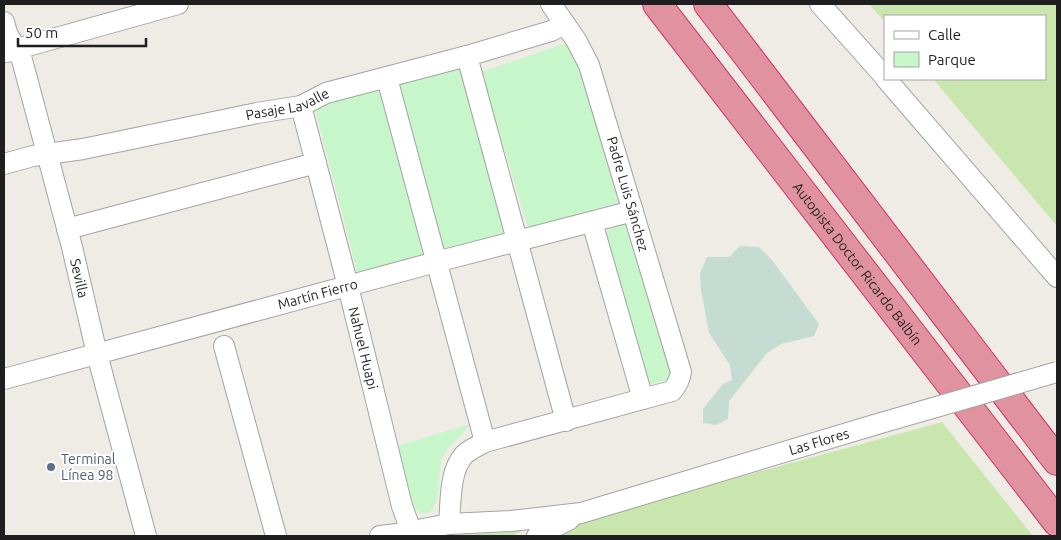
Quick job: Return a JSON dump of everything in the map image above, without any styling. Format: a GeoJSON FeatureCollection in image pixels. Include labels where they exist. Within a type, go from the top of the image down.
{"type":"FeatureCollection","features":[{"type":"Feature","properties":{"kind":"highway","name":"Autopista Doctor Ricardo Balbín"},"geometry":{"type":"LineString","coordinates":[[657,4],[1057,522]]}},
{"type":"Feature","properties":{"kind":"highway"},"geometry":{"type":"LineString","coordinates":[[708,4],[1057,461]]}},
{"type":"Feature","properties":{"kind":"street"},"geometry":{"type":"LineString","coordinates":[[10,51],[178,4]]}},
{"type":"Feature","properties":{"kind":"street","name":"Padre Luis Sánchez"},"geometry":{"type":"LineString","coordinates":[[550,4],[583,51],[589,65],[681,372],[677,385],[672,391],[644,399]]}},
{"type":"Feature","properties":{"kind":"street"},"geometry":{"type":"LineString","coordinates":[[820,4],[884,76]]}},
{"type":"Feature","properties":{"kind":"street","name":"Sevilla"},"geometry":{"type":"LineString","coordinates":[[4,22],[10,51],[22,60],[146,536]]}},
{"type":"Feature","properties":{"kind":"street","name":"Pasaje Lavalle"},"geometry":{"type":"LineString","coordinates":[[4,164],[47,154],[83,150],[257,113],[301,106],[326,93],[467,56],[551,31],[565,24]]}},
{"type":"Feature","properties":{"kind":"street"},"geometry":{"type":"LineString","coordinates":[[467,56],[566,421]]}},
{"type":"Feature","properties":{"kind":"street"},"geometry":{"type":"LineString","coordinates":[[387,78],[485,442]]}},
{"type":"Feature","properties":{"kind":"street"},"geometry":{"type":"LineString","coordinates":[[888,80],[1057,277]]}},
{"type":"Feature","properties":{"kind":"street","name":"Nahuel Huapi"},"geometry":{"type":"LineString","coordinates":[[301,106],[348,286],[402,506],[401,535]]}},
{"type":"Feature","properties":{"kind":"street"},"geometry":{"type":"LineString","coordinates":[[67,229],[316,163]]}},
{"type":"Feature","properties":{"kind":"street","name":"Martín Fierro"},"geometry":{"type":"LineString","coordinates":[[4,379],[632,211]]}},
{"type":"Feature","properties":{"kind":"street"},"geometry":{"type":"LineString","coordinates":[[449,524],[453,483],[459,462],[472,449],[485,442],[644,399],[592,222]]}},
{"type":"Feature","properties":{"kind":"street"},"geometry":{"type":"LineString","coordinates":[[224,346],[276,536]]}},
{"type":"Feature","properties":{"kind":"street","name":"Las Flores"},"geometry":{"type":"LineString","coordinates":[[401,535],[449,524],[511,521],[581,513],[1057,372]]}},
{"type":"Feature","properties":{"kind":"street","name":"Las Flores"},"geometry":{"type":"LineString","coordinates":[[537,536],[581,513]]}},
{"type":"Feature","properties":{"kind":"green space"},"geometry":{"type":"Polygon","coordinates":[[[869,4],[1057,4],[1057,226],[934,80],[1046,80],[1046,15],[884,15],[884,21],[869,4]]]}},
{"type":"Feature","properties":{"kind":"green space"},"geometry":{"type":"Polygon","coordinates":[[[570,42],[625,201],[528,228],[481,72],[570,42]]]}},
{"type":"Feature","properties":{"kind":"green space"},"geometry":{"type":"Polygon","coordinates":[[[460,67],[504,233],[444,250],[399,84],[460,67]]]}},
{"type":"Feature","properties":{"kind":"green space"},"geometry":{"type":"Polygon","coordinates":[[[377,88],[381,91],[426,252],[424,258],[363,276],[357,271],[315,108],[319,105],[377,88]]]}},
{"type":"Feature","properties":{"kind":"green space"},"geometry":{"type":"Polygon","coordinates":[[[624,224],[630,228],[672,372],[670,379],[651,384],[646,381],[605,233],[624,224]]]}},
{"type":"Feature","properties":{"kind":"green space"},"geometry":{"type":"Polygon","coordinates":[[[740,246],[759,247],[772,260],[819,324],[814,336],[781,344],[767,353],[729,401],[728,419],[716,425],[703,423],[703,409],[723,384],[732,380],[730,365],[709,333],[701,290],[700,273],[707,257],[729,257],[740,246]]]}},
{"type":"Feature","properties":{"kind":"green space"},"geometry":{"type":"Polygon","coordinates":[[[942,422],[1033,536],[553,536],[596,516],[942,422]]]}},
{"type":"Feature","properties":{"kind":"green space"},"geometry":{"type":"Polygon","coordinates":[[[470,424],[443,456],[438,494],[434,508],[428,513],[418,512],[413,505],[398,446],[470,424]]]}},
{"type":"Feature","properties":{"kind":"green space"},"geometry":{"type":"Polygon","coordinates":[[[521,531],[512,536],[433,536],[521,531]]]}},
{"type":"Feature","properties":{"kind":"place","name":"Terminal Línea 98"},"geometry":{"type":"Point","coordinates":[51,467]}}]}
